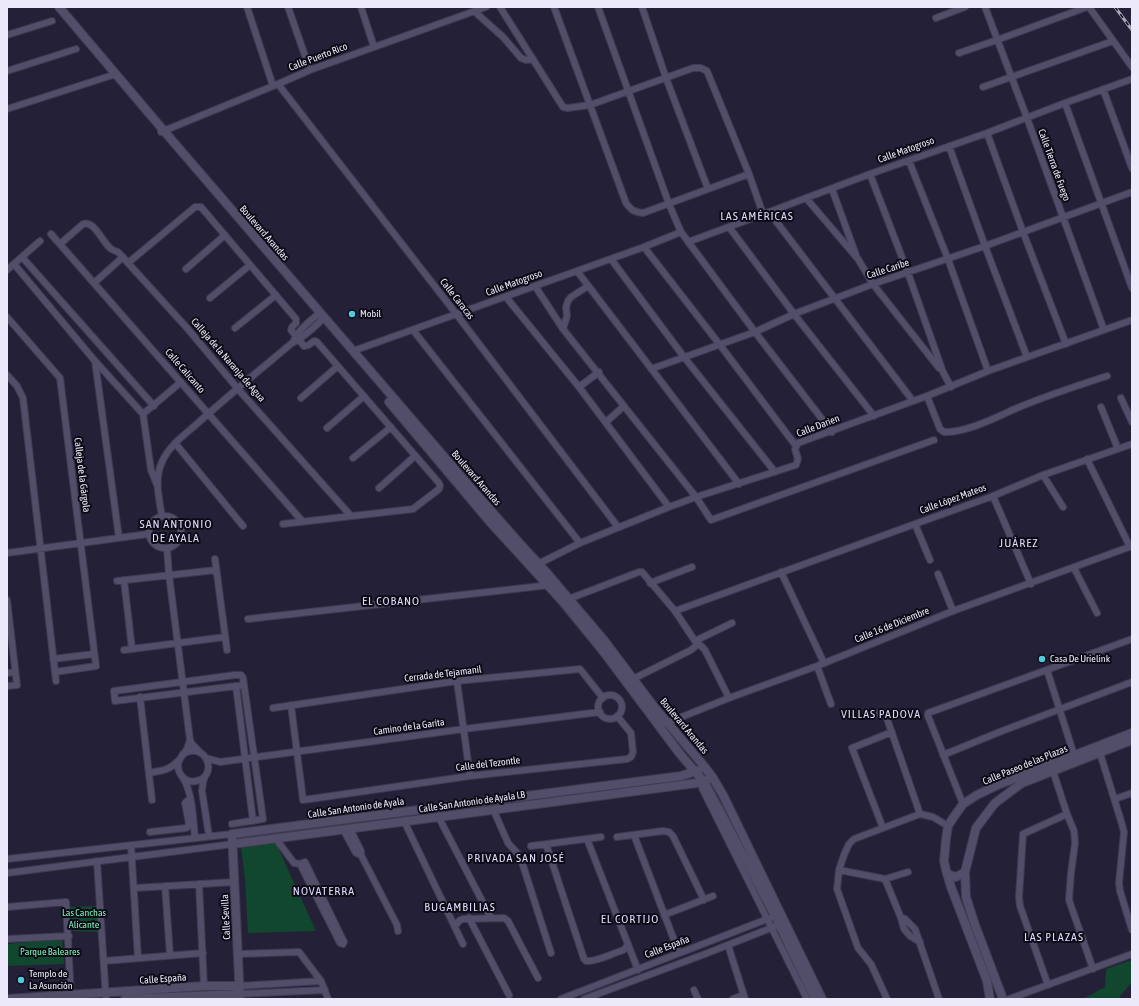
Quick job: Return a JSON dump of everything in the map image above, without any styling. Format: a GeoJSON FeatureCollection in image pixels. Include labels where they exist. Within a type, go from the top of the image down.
{"type":"FeatureCollection","features":[{"type":"Feature","properties":{"kind":"street","name":"Boulevard Arandas"},"geometry":{"type":"LineString","coordinates":[[52,7],[113,75],[320,317],[490,522],[535,565]]}},
{"type":"Feature","properties":{"kind":"street","name":"Boulevard Arandas"},"geometry":{"type":"LineString","coordinates":[[59,7],[113,75]]}},
{"type":"Feature","properties":{"kind":"street","name":"Calle Caracas"},"geometry":{"type":"LineString","coordinates":[[247,7],[276,85],[457,315],[618,527]]}},
{"type":"Feature","properties":{"kind":"street"},"geometry":{"type":"LineString","coordinates":[[288,7],[310,70]]}},
{"type":"Feature","properties":{"kind":"street"},"geometry":{"type":"LineString","coordinates":[[361,7],[374,46]]}},
{"type":"Feature","properties":{"kind":"street","name":"Calle Puerto Rico"},"geometry":{"type":"LineString","coordinates":[[162,132],[310,70],[486,7]]}},
{"type":"Feature","properties":{"kind":"street"},"geometry":{"type":"LineString","coordinates":[[500,7],[563,106],[568,108],[590,105],[693,68],[701,68],[707,71],[766,213],[834,298],[913,401]]}},
{"type":"Feature","properties":{"kind":"street"},"geometry":{"type":"LineString","coordinates":[[554,7],[626,203],[631,209],[642,213],[749,174]]}},
{"type":"Feature","properties":{"kind":"street"},"geometry":{"type":"LineString","coordinates":[[598,7],[669,204],[681,232],[832,432]]}},
{"type":"Feature","properties":{"kind":"street"},"geometry":{"type":"LineString","coordinates":[[642,7],[666,78],[708,189]]}},
{"type":"Feature","properties":{"kind":"street"},"geometry":{"type":"LineString","coordinates":[[936,18],[965,7]]}},
{"type":"Feature","properties":{"kind":"street","name":"Calle Tierra de Fuego"},"geometry":{"type":"LineString","coordinates":[[985,7],[1104,330]]}},
{"type":"Feature","properties":{"kind":"street"},"geometry":{"type":"LineString","coordinates":[[959,53],[1088,7],[1132,67]]}},
{"type":"Feature","properties":{"kind":"street"},"geometry":{"type":"LineString","coordinates":[[474,11],[503,37],[521,58],[526,60],[533,59]]}},
{"type":"Feature","properties":{"kind":"street"},"geometry":{"type":"LineString","coordinates":[[7,35],[52,20]]}},
{"type":"Feature","properties":{"kind":"street"},"geometry":{"type":"LineString","coordinates":[[983,87],[1113,41]]}},
{"type":"Feature","properties":{"kind":"street"},"geometry":{"type":"LineString","coordinates":[[7,71],[76,49]]}},
{"type":"Feature","properties":{"kind":"street"},"geometry":{"type":"LineString","coordinates":[[7,109],[113,75]]}},
{"type":"Feature","properties":{"kind":"street","name":"Calle Matogroso"},"geometry":{"type":"LineString","coordinates":[[688,242],[1132,79]]}},
{"type":"Feature","properties":{"kind":"street"},"geometry":{"type":"LineString","coordinates":[[1103,89],[1132,168]]}},
{"type":"Feature","properties":{"kind":"street"},"geometry":{"type":"LineString","coordinates":[[1065,103],[1132,288]]}},
{"type":"Feature","properties":{"kind":"street"},"geometry":{"type":"LineString","coordinates":[[987,133],[1066,344]]}},
{"type":"Feature","properties":{"kind":"street"},"geometry":{"type":"LineString","coordinates":[[949,146],[1027,357]]}},
{"type":"Feature","properties":{"kind":"street"},"geometry":{"type":"LineString","coordinates":[[909,161],[948,259],[988,371]]}},
{"type":"Feature","properties":{"kind":"street"},"geometry":{"type":"LineString","coordinates":[[870,174],[908,273],[943,372]]}},
{"type":"Feature","properties":{"kind":"street"},"geometry":{"type":"LineString","coordinates":[[832,189],[858,260]]}},
{"type":"Feature","properties":{"kind":"street","name":"Calle Caribe"},"geometry":{"type":"LineString","coordinates":[[651,369],[755,332],[834,298],[985,246],[1132,192]]}},
{"type":"Feature","properties":{"kind":"street"},"geometry":{"type":"LineString","coordinates":[[806,198],[858,260],[873,284],[943,372],[951,386]]}},
{"type":"Feature","properties":{"kind":"street"},"geometry":{"type":"LineString","coordinates":[[128,263],[195,207],[201,207],[296,319],[296,323],[291,330],[297,338],[306,347],[313,342],[318,342],[440,486],[439,489],[414,509],[283,524]]}},
{"type":"Feature","properties":{"kind":"street","name":"Calleja de la Naranja de Agua"},"geometry":{"type":"LineString","coordinates":[[60,244],[83,224],[91,224],[110,248],[118,252],[187,328],[238,389],[351,516]]}},
{"type":"Feature","properties":{"kind":"street"},"geometry":{"type":"LineString","coordinates":[[729,227],[794,314],[874,416]]}},
{"type":"Feature","properties":{"kind":"street","name":"Calle Matogroso"},"geometry":{"type":"LineString","coordinates":[[353,351],[457,315],[644,247],[681,232]]}},
{"type":"Feature","properties":{"kind":"street","name":"Calle Calicanto"},"geometry":{"type":"LineString","coordinates":[[51,234],[304,522]]}},
{"type":"Feature","properties":{"kind":"street"},"geometry":{"type":"LineString","coordinates":[[186,269],[225,235]]}},
{"type":"Feature","properties":{"kind":"street"},"geometry":{"type":"LineString","coordinates":[[7,270],[40,241]]}},
{"type":"Feature","properties":{"kind":"street"},"geometry":{"type":"LineString","coordinates":[[644,247],[796,446]]}},
{"type":"Feature","properties":{"kind":"street"},"geometry":{"type":"LineString","coordinates":[[22,257],[154,406]]}},
{"type":"Feature","properties":{"kind":"street"},"geometry":{"type":"LineString","coordinates":[[94,283],[123,258]]}},
{"type":"Feature","properties":{"kind":"street"},"geometry":{"type":"LineString","coordinates":[[611,259],[684,357],[775,472]]}},
{"type":"Feature","properties":{"kind":"street"},"geometry":{"type":"LineString","coordinates":[[14,264],[95,361],[143,414],[151,470],[157,486],[162,516]]}},
{"type":"Feature","properties":{"kind":"street"},"geometry":{"type":"LineString","coordinates":[[210,298],[250,265]]}},
{"type":"Feature","properties":{"kind":"street"},"geometry":{"type":"LineString","coordinates":[[577,271],[739,484]]}},
{"type":"Feature","properties":{"kind":"street"},"geometry":{"type":"LineString","coordinates":[[535,286],[563,329],[599,372],[696,497],[712,520],[934,440]]}},
{"type":"Feature","properties":{"kind":"street"},"geometry":{"type":"LineString","coordinates":[[563,329],[567,316],[566,307],[568,301],[571,297],[588,286]]}},
{"type":"Feature","properties":{"kind":"street"},"geometry":{"type":"LineString","coordinates":[[235,328],[276,295]]}},
{"type":"Feature","properties":{"kind":"street"},"geometry":{"type":"LineString","coordinates":[[47,304],[56,296]]}},
{"type":"Feature","properties":{"kind":"street"},"geometry":{"type":"LineString","coordinates":[[506,297],[606,422],[669,507]]}},
{"type":"Feature","properties":{"kind":"street","name":"Calleja de la Gárgola"},"geometry":{"type":"LineString","coordinates":[[7,317],[60,378],[96,666],[55,672]]}},
{"type":"Feature","properties":{"kind":"street","name":"Boulevard Arandas"},"geometry":{"type":"LineString","coordinates":[[320,317],[353,351],[493,514],[565,600],[603,651],[664,725],[704,766],[723,795],[774,916]]}},
{"type":"Feature","properties":{"kind":"street"},"geometry":{"type":"LineString","coordinates":[[157,486],[162,462],[175,443],[208,413],[292,343],[320,317]]}},
{"type":"Feature","properties":{"kind":"street","name":"Calle Darien"},"geometry":{"type":"LineString","coordinates":[[535,565],[580,543],[669,507],[796,465],[798,459],[795,449],[798,444],[927,396],[988,371],[1132,320]]}},
{"type":"Feature","properties":{"kind":"street"},"geometry":{"type":"LineString","coordinates":[[413,330],[580,543]]}},
{"type":"Feature","properties":{"kind":"street"},"geometry":{"type":"LineString","coordinates":[[95,361],[119,538]]}},
{"type":"Feature","properties":{"kind":"street"},"geometry":{"type":"LineString","coordinates":[[301,398],[338,366]]}},
{"type":"Feature","properties":{"kind":"street"},"geometry":{"type":"LineString","coordinates":[[578,387],[599,372]]}},
{"type":"Feature","properties":{"kind":"street"},"geometry":{"type":"LineString","coordinates":[[7,375],[17,386],[23,398],[56,681]]}},
{"type":"Feature","properties":{"kind":"street"},"geometry":{"type":"LineString","coordinates":[[927,396],[940,429],[944,432],[951,432],[980,424],[1063,390],[1107,376]]}},
{"type":"Feature","properties":{"kind":"street"},"geometry":{"type":"LineString","coordinates":[[143,414],[181,382]]}},
{"type":"Feature","properties":{"kind":"street"},"geometry":{"type":"LineString","coordinates":[[327,428],[364,396]]}},
{"type":"Feature","properties":{"kind":"street"},"geometry":{"type":"LineString","coordinates":[[1121,398],[1132,422]]}},
{"type":"Feature","properties":{"kind":"street"},"geometry":{"type":"LineString","coordinates":[[606,422],[624,406]]}},
{"type":"Feature","properties":{"kind":"street"},"geometry":{"type":"LineString","coordinates":[[1101,407],[1118,449]]}},
{"type":"Feature","properties":{"kind":"street"},"geometry":{"type":"LineString","coordinates":[[353,458],[391,427]]}},
{"type":"Feature","properties":{"kind":"street"},"geometry":{"type":"LineString","coordinates":[[175,443],[243,526]]}},
{"type":"Feature","properties":{"kind":"street","name":"Calle López Mateos"},"geometry":{"type":"LineString","coordinates":[[675,611],[993,496],[1043,475],[1132,444]]}},
{"type":"Feature","properties":{"kind":"street"},"geometry":{"type":"LineString","coordinates":[[379,488],[416,456]]}},
{"type":"Feature","properties":{"kind":"street"},"geometry":{"type":"LineString","coordinates":[[1087,460],[1131,546]]}},
{"type":"Feature","properties":{"kind":"street"},"geometry":{"type":"LineString","coordinates":[[1043,475],[1064,507]]}},
{"type":"Feature","properties":{"kind":"street"},"geometry":{"type":"LineString","coordinates":[[993,496],[1031,584]]}},
{"type":"Feature","properties":{"kind":"street"},"geometry":{"type":"LineString","coordinates":[[490,522],[493,514]]}},
{"type":"Feature","properties":{"kind":"street"},"geometry":{"type":"LineString","coordinates":[[162,516],[168,516],[174,519],[179,524],[181,530],[181,536],[178,542],[173,547],[167,549],[158,548],[151,542],[148,534],[149,526],[154,519],[162,516]]}},
{"type":"Feature","properties":{"kind":"street"},"geometry":{"type":"LineString","coordinates":[[914,524],[930,560]]}},
{"type":"Feature","properties":{"kind":"street"},"geometry":{"type":"LineString","coordinates":[[7,553],[148,534]]}},
{"type":"Feature","properties":{"kind":"street","name":"Calle 16 de Diciembre"},"geometry":{"type":"LineString","coordinates":[[664,725],[729,698],[817,666],[953,611],[1031,584],[1131,546]]}},
{"type":"Feature","properties":{"kind":"street"},"geometry":{"type":"LineString","coordinates":[[167,549],[190,740],[196,749],[206,758],[209,767],[203,782],[202,791],[209,836]]}},
{"type":"Feature","properties":{"kind":"street"},"geometry":{"type":"LineString","coordinates":[[214,559],[227,650]]}},
{"type":"Feature","properties":{"kind":"street"},"geometry":{"type":"LineString","coordinates":[[650,583],[692,567]]}},
{"type":"Feature","properties":{"kind":"street"},"geometry":{"type":"LineString","coordinates":[[1074,568],[1097,613]]}},
{"type":"Feature","properties":{"kind":"street"},"geometry":{"type":"LineString","coordinates":[[132,649],[121,581],[216,570]]}},
{"type":"Feature","properties":{"kind":"street"},"geometry":{"type":"LineString","coordinates":[[565,600],[641,572],[675,611],[696,642],[705,650],[729,698]]}},
{"type":"Feature","properties":{"kind":"street"},"geometry":{"type":"LineString","coordinates":[[781,572],[824,663]]}},
{"type":"Feature","properties":{"kind":"street"},"geometry":{"type":"LineString","coordinates":[[938,574],[953,611]]}},
{"type":"Feature","properties":{"kind":"street"},"geometry":{"type":"LineString","coordinates":[[248,619],[552,584]]}},
{"type":"Feature","properties":{"kind":"street"},"geometry":{"type":"LineString","coordinates":[[7,600],[17,685],[7,686]]}},
{"type":"Feature","properties":{"kind":"street","name":"Boulevard Arandas"},"geometry":{"type":"LineString","coordinates":[[565,600],[603,639],[633,679],[664,725],[680,754],[696,772],[724,817],[774,916],[822,999]]}},
{"type":"Feature","properties":{"kind":"street"},"geometry":{"type":"LineString","coordinates":[[633,679],[691,650],[696,642],[732,623]]}},
{"type":"Feature","properties":{"kind":"street"},"geometry":{"type":"LineString","coordinates":[[124,650],[225,638]]}},
{"type":"Feature","properties":{"kind":"street"},"geometry":{"type":"LineString","coordinates":[[963,804],[928,713],[1132,639]]}},
{"type":"Feature","properties":{"kind":"street"},"geometry":{"type":"LineString","coordinates":[[53,659],[94,654]]}},
{"type":"Feature","properties":{"kind":"street"},"geometry":{"type":"LineString","coordinates":[[817,666],[831,704]]}},
{"type":"Feature","properties":{"kind":"street","name":"Cerrada de Tejamanil"},"geometry":{"type":"LineString","coordinates":[[273,708],[458,681],[580,668],[603,698]]}},
{"type":"Feature","properties":{"kind":"street"},"geometry":{"type":"LineString","coordinates":[[1047,670],[1076,759]]}},
{"type":"Feature","properties":{"kind":"street"},"geometry":{"type":"LineString","coordinates":[[7,673],[15,672]]}},
{"type":"Feature","properties":{"kind":"street"},"geometry":{"type":"LineString","coordinates":[[232,824],[263,819],[255,758],[243,678],[241,675],[114,691],[115,701],[244,685]]}},
{"type":"Feature","properties":{"kind":"street"},"geometry":{"type":"LineString","coordinates":[[458,681],[470,776]]}},
{"type":"Feature","properties":{"kind":"street"},"geometry":{"type":"LineString","coordinates":[[943,755],[1132,682]]}},
{"type":"Feature","properties":{"kind":"street"},"geometry":{"type":"LineString","coordinates":[[236,686],[253,821]]}},
{"type":"Feature","properties":{"kind":"street"},"geometry":{"type":"LineString","coordinates":[[607,695],[611,695],[618,698],[621,702],[622,709],[614,718],[604,717],[600,712],[598,707],[603,698],[607,695]]}},
{"type":"Feature","properties":{"kind":"street"},"geometry":{"type":"LineString","coordinates":[[140,698],[152,800]]}},
{"type":"Feature","properties":{"kind":"street"},"geometry":{"type":"LineString","coordinates":[[291,705],[297,752]]}},
{"type":"Feature","properties":{"kind":"street","name":"Camino de la Garita"},"geometry":{"type":"LineString","coordinates":[[206,758],[220,762],[255,758],[600,712]]}},
{"type":"Feature","properties":{"kind":"street"},"geometry":{"type":"LineString","coordinates":[[870,716],[881,712],[885,713],[920,814]]}},
{"type":"Feature","properties":{"kind":"street","name":"Calle del Tezontle"},"geometry":{"type":"LineString","coordinates":[[297,752],[303,800],[470,776],[627,759],[631,757],[633,752],[631,733],[617,716]]}},
{"type":"Feature","properties":{"kind":"street"},"geometry":{"type":"LineString","coordinates":[[882,828],[852,748],[892,732]]}},
{"type":"Feature","properties":{"kind":"street","name":"Calle Paseo de las Plazas"},"geometry":{"type":"LineString","coordinates":[[1003,999],[966,897],[965,872],[976,828],[995,803],[1022,783],[1053,771],[1132,733]]}},
{"type":"Feature","properties":{"kind":"street"},"geometry":{"type":"LineString","coordinates":[[149,773],[171,768],[186,750],[190,740]]}},
{"type":"Feature","properties":{"kind":"street","name":"Calle Paseo de las Plazas"},"geometry":{"type":"LineString","coordinates":[[990,999],[987,981],[947,874],[944,861],[948,826],[963,804],[986,790],[1076,759],[1100,753],[1132,740]]}},
{"type":"Feature","properties":{"kind":"street"},"geometry":{"type":"LineString","coordinates":[[183,754],[192,750],[200,752]]}},
{"type":"Feature","properties":{"kind":"street"},"geometry":{"type":"LineString","coordinates":[[1100,753],[1124,832],[1119,883],[1132,930]]}},
{"type":"Feature","properties":{"kind":"street"},"geometry":{"type":"LineString","coordinates":[[680,754],[685,765],[681,776]]}},
{"type":"Feature","properties":{"kind":"street"},"geometry":{"type":"LineString","coordinates":[[178,761],[178,768],[181,776],[187,784],[195,838]]}},
{"type":"Feature","properties":{"kind":"street"},"geometry":{"type":"LineString","coordinates":[[166,770],[187,780],[197,781],[220,762]]}},
{"type":"Feature","properties":{"kind":"street","name":"Calle San Antonio de Ayala"},"geometry":{"type":"LineString","coordinates":[[7,859],[232,834],[681,776],[696,772],[704,766]]}},
{"type":"Feature","properties":{"kind":"street"},"geometry":{"type":"LineString","coordinates":[[1053,771],[1074,831],[1075,843],[1070,873],[1069,900],[1093,968]]}},
{"type":"Feature","properties":{"kind":"street","name":"Calle San Antonio de Ayala LB"},"geometry":{"type":"LineString","coordinates":[[233,844],[694,783],[705,787],[713,778]]}},
{"type":"Feature","properties":{"kind":"street"},"geometry":{"type":"LineString","coordinates":[[705,787],[723,828],[774,916]]}},
{"type":"Feature","properties":{"kind":"street"},"geometry":{"type":"LineString","coordinates":[[986,790],[995,803]]}},
{"type":"Feature","properties":{"kind":"street"},"geometry":{"type":"LineString","coordinates":[[1115,799],[1132,793]]}},
{"type":"Feature","properties":{"kind":"street"},"geometry":{"type":"LineString","coordinates":[[515,797],[516,806]]}},
{"type":"Feature","properties":{"kind":"street"},"geometry":{"type":"LineString","coordinates":[[150,832],[188,827],[189,824],[186,802],[190,800]]}},
{"type":"Feature","properties":{"kind":"street"},"geometry":{"type":"LineString","coordinates":[[461,804],[462,813]]}},
{"type":"Feature","properties":{"kind":"street"},"geometry":{"type":"LineString","coordinates":[[493,809],[508,842],[520,856],[551,954]]}},
{"type":"Feature","properties":{"kind":"street"},"geometry":{"type":"LineString","coordinates":[[887,999],[872,964],[858,948],[837,889],[839,870],[846,849],[852,841],[920,814],[933,817],[948,826]]}},
{"type":"Feature","properties":{"kind":"street"},"geometry":{"type":"LineString","coordinates":[[1048,986],[1020,906],[1019,897],[1023,834],[1067,814]]}},
{"type":"Feature","properties":{"kind":"street"},"geometry":{"type":"LineString","coordinates":[[438,816],[491,918]]}},
{"type":"Feature","properties":{"kind":"street"},"geometry":{"type":"LineString","coordinates":[[723,828],[724,817]]}},
{"type":"Feature","properties":{"kind":"street"},"geometry":{"type":"LineString","coordinates":[[329,821],[329,831]]}},
{"type":"Feature","properties":{"kind":"street"},"geometry":{"type":"LineString","coordinates":[[404,821],[463,944]]}},
{"type":"Feature","properties":{"kind":"street"},"geometry":{"type":"LineString","coordinates":[[194,828],[208,826]]}},
{"type":"Feature","properties":{"kind":"street"},"geometry":{"type":"LineString","coordinates":[[347,829],[356,853],[361,855],[397,925],[398,931]]}},
{"type":"Feature","properties":{"kind":"street"},"geometry":{"type":"LineString","coordinates":[[617,837],[664,831],[669,832],[673,836],[704,900]]}},
{"type":"Feature","properties":{"kind":"street","name":"Calle Sevilla"},"geometry":{"type":"LineString","coordinates":[[232,834],[240,993]]}},
{"type":"Feature","properties":{"kind":"street"},"geometry":{"type":"LineString","coordinates":[[634,834],[679,953]]}},
{"type":"Feature","properties":{"kind":"street"},"geometry":{"type":"LineString","coordinates":[[531,846],[601,837]]}},
{"type":"Feature","properties":{"kind":"street"},"geometry":{"type":"LineString","coordinates":[[276,839],[294,863],[300,864],[305,862],[314,888],[344,942],[343,944],[340,943],[326,910]]}},
{"type":"Feature","properties":{"kind":"street"},"geometry":{"type":"LineString","coordinates":[[587,839],[638,970]]}},
{"type":"Feature","properties":{"kind":"street"},"geometry":{"type":"LineString","coordinates":[[7,873],[233,844]]}},
{"type":"Feature","properties":{"kind":"street"},"geometry":{"type":"LineString","coordinates":[[546,844],[584,959],[586,961],[594,960],[621,951],[625,949],[628,944]]}},
{"type":"Feature","properties":{"kind":"street"},"geometry":{"type":"LineString","coordinates":[[131,845],[138,958]]}},
{"type":"Feature","properties":{"kind":"street"},"geometry":{"type":"LineString","coordinates":[[97,861],[106,996]]}},
{"type":"Feature","properties":{"kind":"street"},"geometry":{"type":"LineString","coordinates":[[839,870],[885,879],[908,872]]}},
{"type":"Feature","properties":{"kind":"street"},"geometry":{"type":"LineString","coordinates":[[947,874],[956,877],[965,872]]}},
{"type":"Feature","properties":{"kind":"street"},"geometry":{"type":"LineString","coordinates":[[885,879],[901,918],[902,926],[906,933],[920,942],[939,999]]}},
{"type":"Feature","properties":{"kind":"street"},"geometry":{"type":"LineString","coordinates":[[134,888],[235,882]]}},
{"type":"Feature","properties":{"kind":"street"},"geometry":{"type":"LineString","coordinates":[[199,884],[204,986]]}},
{"type":"Feature","properties":{"kind":"street"},"geometry":{"type":"LineString","coordinates":[[165,886],[170,955]]}},
{"type":"Feature","properties":{"kind":"street"},"geometry":{"type":"LineString","coordinates":[[664,915],[713,896]]}},
{"type":"Feature","properties":{"kind":"street"},"geometry":{"type":"LineString","coordinates":[[7,907],[66,902],[69,936],[71,997]]}},
{"type":"Feature","properties":{"kind":"street","name":"Calle España"},"geometry":{"type":"LineString","coordinates":[[561,999],[774,916]]}},
{"type":"Feature","properties":{"kind":"street"},"geometry":{"type":"LineString","coordinates":[[455,926],[460,920],[469,918],[504,918],[508,921],[538,978]]}},
{"type":"Feature","properties":{"kind":"street"},"geometry":{"type":"LineString","coordinates":[[469,918],[509,994]]}},
{"type":"Feature","properties":{"kind":"street","name":"Boulevard Arandas"},"geometry":{"type":"LineString","coordinates":[[779,925],[815,999]]}},
{"type":"Feature","properties":{"kind":"street"},"geometry":{"type":"LineString","coordinates":[[779,925],[807,999]]}},
{"type":"Feature","properties":{"kind":"street","name":"Calle España"},"geometry":{"type":"LineString","coordinates":[[584,999],[728,946],[779,925]]}},
{"type":"Feature","properties":{"kind":"street"},"geometry":{"type":"LineString","coordinates":[[7,939],[69,936]]}},
{"type":"Feature","properties":{"kind":"street"},"geometry":{"type":"LineString","coordinates":[[701,945],[705,954]]}},
{"type":"Feature","properties":{"kind":"street"},"geometry":{"type":"LineString","coordinates":[[728,946],[744,997],[733,999]]}},
{"type":"Feature","properties":{"kind":"street"},"geometry":{"type":"LineString","coordinates":[[238,954],[300,952],[321,981],[328,999]]}},
{"type":"Feature","properties":{"kind":"street"},"geometry":{"type":"LineString","coordinates":[[104,961],[203,953]]}},
{"type":"Feature","properties":{"kind":"street"},"geometry":{"type":"LineString","coordinates":[[1008,999],[1048,986],[1132,954]]}},
{"type":"Feature","properties":{"kind":"street","name":"Calle España"},"geometry":{"type":"LineString","coordinates":[[7,999],[106,996],[204,986],[240,993],[321,981]]}},
{"type":"Feature","properties":{"kind":"street"},"geometry":{"type":"LineString","coordinates":[[590,988],[593,996]]}},
{"type":"Feature","properties":{"kind":"street","name":"Calle España"},"geometry":{"type":"LineString","coordinates":[[125,999],[325,990]]}},
{"type":"Feature","properties":{"kind":"street"},"geometry":{"type":"LineString","coordinates":[[694,990],[698,999]]}},
{"type":"Feature","properties":{"kind":"green space"},"geometry":{"type":"Polygon","coordinates":[[[275,841],[316,931],[248,933],[245,880],[241,847],[275,841]]]}},
{"type":"Feature","properties":{"kind":"green space","name":"Las Canchas Alicante"},"geometry":{"type":"Polygon","coordinates":[[[97,906],[98,932],[73,931],[70,907],[97,906]]]}},
{"type":"Feature","properties":{"kind":"green space","name":"Parque Baleares"},"geometry":{"type":"Polygon","coordinates":[[[62,939],[64,964],[7,966],[7,944],[62,939]]]}},
{"type":"Feature","properties":{"kind":"green space"},"geometry":{"type":"Polygon","coordinates":[[[1132,960],[1132,982],[1120,996],[1120,999],[1083,999],[1105,987],[1106,969],[1132,960]]]}},
{"type":"Feature","properties":{"kind":"railway"},"geometry":{"type":"LineString","coordinates":[[1115,7],[1132,30]]}},
{"type":"Feature","properties":{"kind":"place","name":"Mobil"},"geometry":{"type":"Point","coordinates":[352,314]}},
{"type":"Feature","properties":{"kind":"place","name":"Casa De Urielink"},"geometry":{"type":"Point","coordinates":[1042,659]}},
{"type":"Feature","properties":{"kind":"place","name":"Templo de La Asunción"},"geometry":{"type":"Point","coordinates":[21,980]}},
{"type":"Feature","properties":{"kind":"district","name":"LAS AMÉRICAS"},"geometry":{"type":"Point","coordinates":[757,216]}},
{"type":"Feature","properties":{"kind":"district","name":"SAN ANTONIO DE AYALA"},"geometry":{"type":"Point","coordinates":[176,531]}},
{"type":"Feature","properties":{"kind":"district","name":"JUÁREZ"},"geometry":{"type":"Point","coordinates":[1019,543]}},
{"type":"Feature","properties":{"kind":"district","name":"EL COBANO"},"geometry":{"type":"Point","coordinates":[391,601]}},
{"type":"Feature","properties":{"kind":"district","name":"VILLAS PADOVA"},"geometry":{"type":"Point","coordinates":[881,714]}},
{"type":"Feature","properties":{"kind":"district","name":"PRIVADA SAN JOSÉ"},"geometry":{"type":"Point","coordinates":[516,858]}},
{"type":"Feature","properties":{"kind":"district","name":"NOVATERRA"},"geometry":{"type":"Point","coordinates":[324,891]}},
{"type":"Feature","properties":{"kind":"district","name":"BUGAMBILIAS"},"geometry":{"type":"Point","coordinates":[460,907]}},
{"type":"Feature","properties":{"kind":"district","name":"EL CORTIJO"},"geometry":{"type":"Point","coordinates":[630,919]}},
{"type":"Feature","properties":{"kind":"district","name":"LAS PLAZAS"},"geometry":{"type":"Point","coordinates":[1054,937]}}]}
